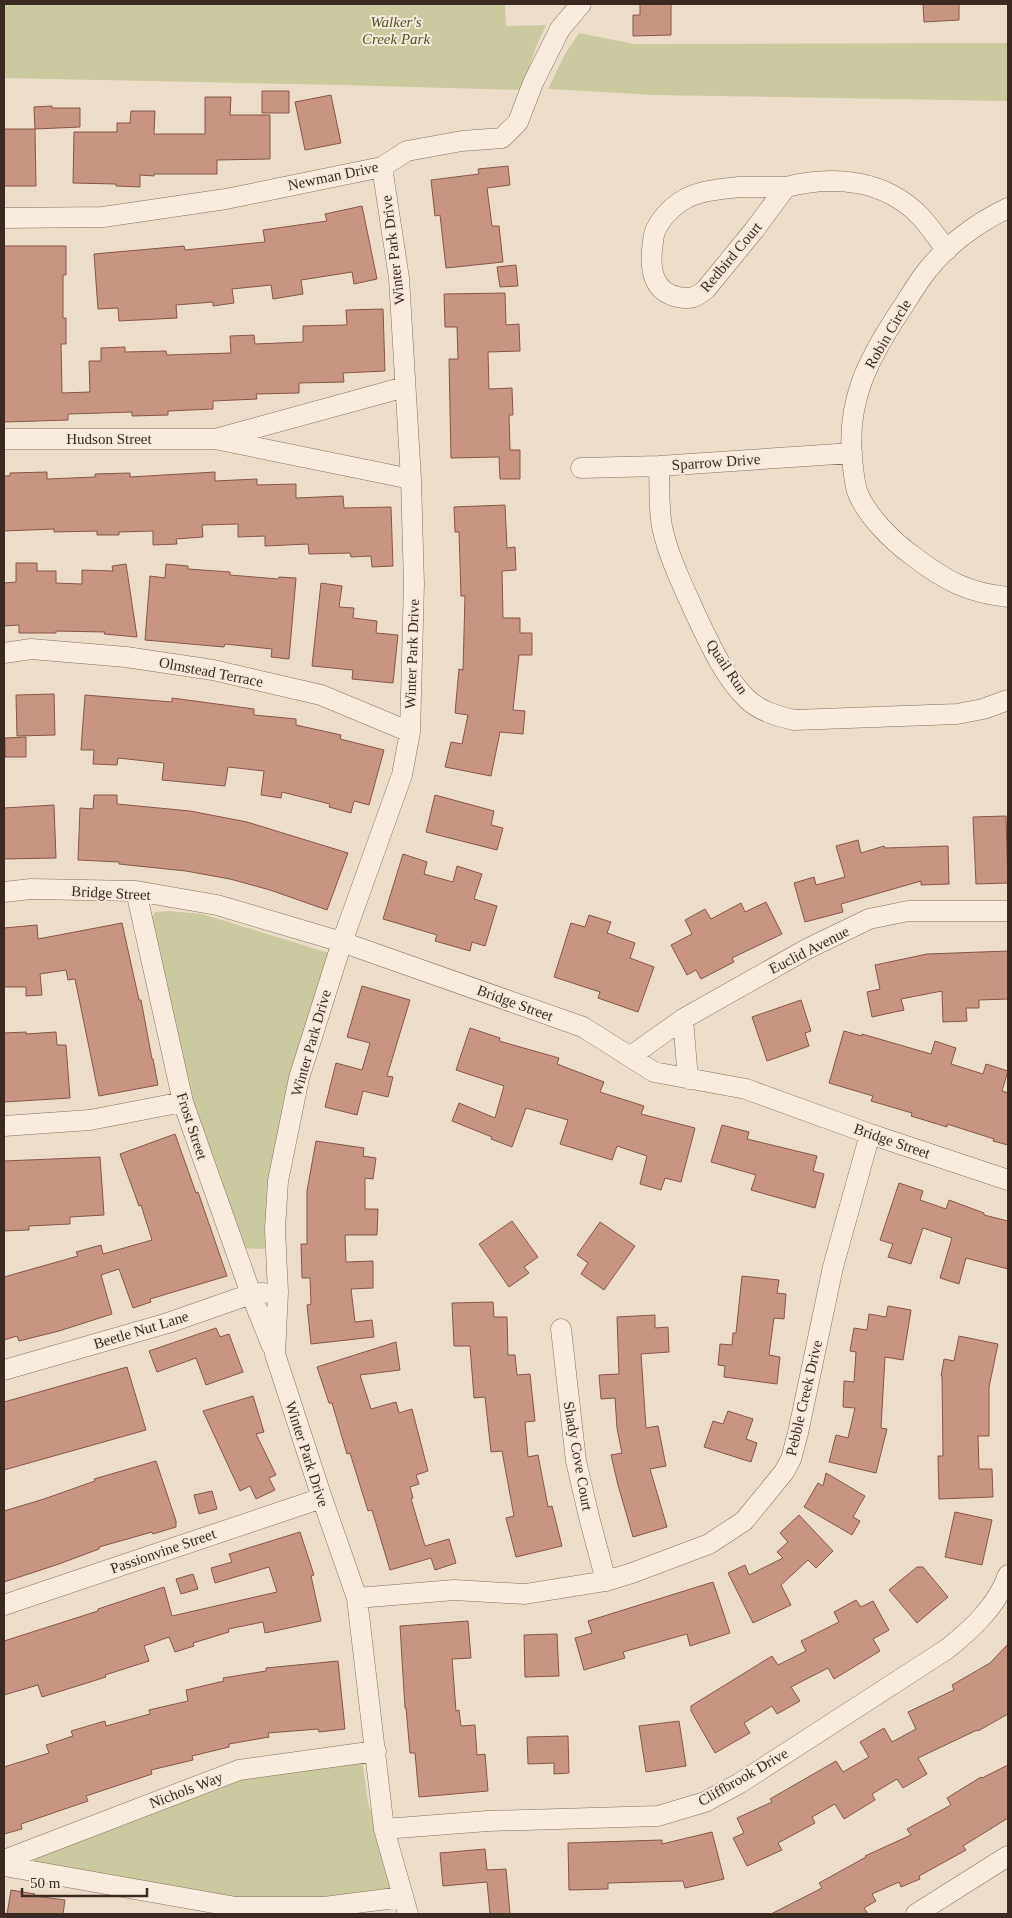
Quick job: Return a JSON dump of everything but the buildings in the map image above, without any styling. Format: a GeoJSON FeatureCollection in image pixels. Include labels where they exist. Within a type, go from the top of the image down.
{"type":"FeatureCollection","features":[{"type":"Feature","properties":{"kind":"street","name":"Newman Drive"},"geometry":{"type":"LineString","coordinates":[[4,218],[103,217],[226,199],[382,167],[407,150],[462,141],[502,138],[518,122],[533,83],[560,29],[581,4]]}},
{"type":"Feature","properties":{"kind":"street","name":"Winter Park Drive"},"geometry":{"type":"LineString","coordinates":[[382,167],[399,278],[411,479],[414,584],[410,732],[402,774],[342,942],[299,1078],[278,1181],[276,1229],[278,1292],[275,1354],[322,1498],[358,1598],[384,1829],[406,1906]]}},
{"type":"Feature","properties":{"kind":"street","name":"Redbird Court"},"geometry":{"type":"LineString","coordinates":[[786,188],[755,230],[706,290],[697,297],[681,298],[662,291],[654,279],[651,264],[654,233],[662,219],[680,202],[716,189],[739,187],[786,188],[808,182],[830,180],[876,187],[903,201],[921,217],[947,250]]}},
{"type":"Feature","properties":{"kind":"street","name":"Robin Circle"},"geometry":{"type":"LineString","coordinates":[[1008,208],[980,223],[947,250],[924,274],[875,350],[865,371],[851,425],[854,475],[858,492],[884,531],[938,576],[973,591],[1008,597]]}},
{"type":"Feature","properties":{"kind":"street","name":"Hudson Street"},"geometry":{"type":"LineString","coordinates":[[215,440],[405,387]]}},
{"type":"Feature","properties":{"kind":"street","name":"Hudson Street"},"geometry":{"type":"LineString","coordinates":[[4,439],[215,440],[411,479]]}},
{"type":"Feature","properties":{"kind":"street","name":"Sparrow Drive"},"geometry":{"type":"LineString","coordinates":[[580,468],[658,466],[852,454]]}},
{"type":"Feature","properties":{"kind":"street","name":"Quail Run"},"geometry":{"type":"LineString","coordinates":[[658,466],[663,530],[676,572],[709,644],[728,674],[746,697],[758,707],[794,720],[957,714],[983,709],[1008,700]]}},
{"type":"Feature","properties":{"kind":"street","name":"Olmstead Terrace"},"geometry":{"type":"LineString","coordinates":[[4,653],[31,649],[126,657],[213,670],[321,695],[410,732]]}},
{"type":"Feature","properties":{"kind":"street","name":"Bridge Street"},"geometry":{"type":"LineString","coordinates":[[4,892],[32,890],[136,891],[217,905],[342,942],[583,1027],[654,1072],[688,1080],[746,1089],[870,1134],[1008,1180]]}},
{"type":"Feature","properties":{"kind":"street","name":"Frost Street"},"geometry":{"type":"LineString","coordinates":[[136,891],[183,1102],[251,1294],[275,1354]]}},
{"type":"Feature","properties":{"kind":"street","name":"Euclid Avenue"},"geometry":{"type":"LineString","coordinates":[[631,1056],[682,1019],[807,948],[869,919],[908,911],[1008,911]]}},
{"type":"Feature","properties":{"kind":"street"},"geometry":{"type":"LineString","coordinates":[[682,1019],[688,1080]]}},
{"type":"Feature","properties":{"kind":"street"},"geometry":{"type":"LineString","coordinates":[[4,1126],[90,1120],[183,1102]]}},
{"type":"Feature","properties":{"kind":"street","name":"Pebble Creek Drive"},"geometry":{"type":"LineString","coordinates":[[358,1598],[454,1590],[525,1594],[606,1581],[632,1574],[709,1544],[744,1521],[784,1472],[790,1459],[798,1433],[834,1267],[870,1134]]}},
{"type":"Feature","properties":{"kind":"street","name":"Beetle Nut Lane"},"geometry":{"type":"LineString","coordinates":[[4,1370],[168,1323],[251,1294],[278,1292]]}},
{"type":"Feature","properties":{"kind":"street","name":"Shady Cove Court"},"geometry":{"type":"LineString","coordinates":[[561,1329],[576,1461],[606,1581]]}},
{"type":"Feature","properties":{"kind":"street","name":"Passionvine Street"},"geometry":{"type":"LineString","coordinates":[[4,1605],[322,1498]]}},
{"type":"Feature","properties":{"kind":"street","name":"Cliffbrook Drive"},"geometry":{"type":"LineString","coordinates":[[384,1829],[488,1822],[658,1816],[705,1802],[740,1783],[946,1649],[973,1628],[1005,1585],[1008,1575]]}},
{"type":"Feature","properties":{"kind":"street","name":"Nichols Way"},"geometry":{"type":"LineString","coordinates":[[4,1860],[239,1770],[376,1751]]}},
{"type":"Feature","properties":{"kind":"street"},"geometry":{"type":"LineString","coordinates":[[916,1914],[1008,1856]]}},
{"type":"Feature","properties":{"kind":"street"},"geometry":{"type":"LineString","coordinates":[[4,1866],[236,1907],[406,1906]]}},
{"type":"Feature","properties":{"kind":"green space","name":"Walker's Creek Park"},"geometry":{"type":"Polygon","coordinates":[[[4,4],[505,4],[506,26],[546,25],[536,47],[522,90],[4,78],[4,4]]]}},
{"type":"Feature","properties":{"kind":"green space"},"geometry":{"type":"Polygon","coordinates":[[[579,33],[634,44],[1008,43],[1008,101],[655,95],[548,89],[565,54],[579,33]]]}},
{"type":"Feature","properties":{"kind":"green space"},"geometry":{"type":"Polygon","coordinates":[[[169,911],[202,914],[329,953],[267,1247],[263,1249],[243,1248],[199,1126],[168,1003],[150,921],[155,912],[169,911]]]}},
{"type":"Feature","properties":{"kind":"green space"},"geometry":{"type":"Polygon","coordinates":[[[362,1760],[368,1802],[396,1887],[387,1894],[261,1902],[22,1863],[119,1823],[264,1772],[362,1760]]]}}]}
